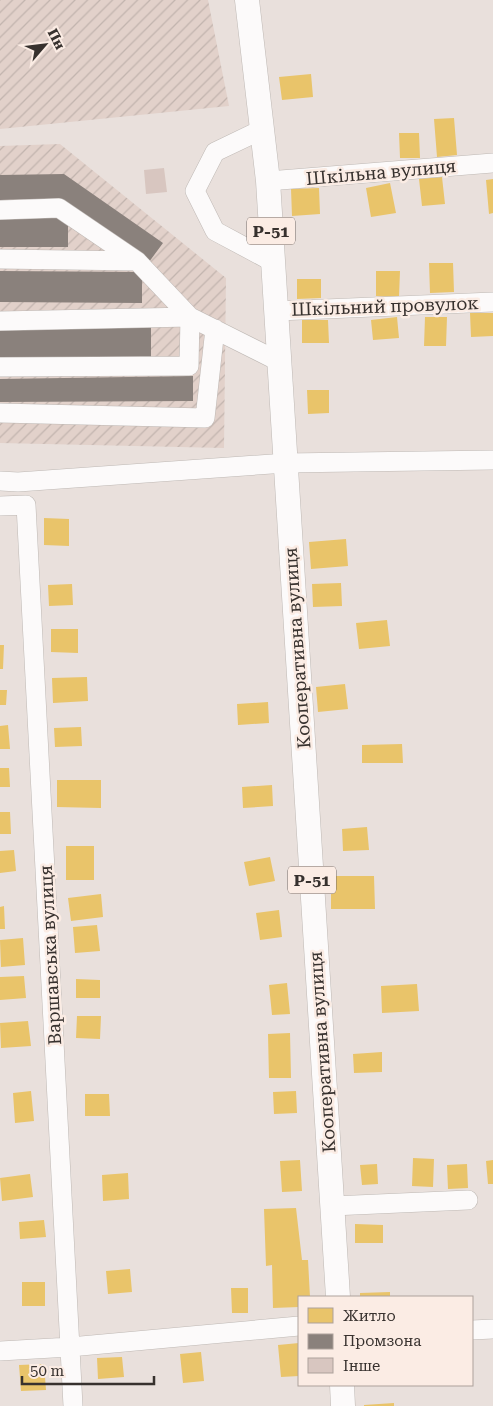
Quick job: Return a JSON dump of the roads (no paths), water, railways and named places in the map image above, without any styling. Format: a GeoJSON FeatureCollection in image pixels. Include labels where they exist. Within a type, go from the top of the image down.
{"type":"FeatureCollection","features":[{"type":"Feature","properties":{"kind":"main road","name":"Кооперативна вулиця"},"geometry":{"type":"LineString","coordinates":[[247,0],[268,181],[338,1296]]}},
{"type":"Feature","properties":{"kind":"main road"},"geometry":{"type":"LineString","coordinates":[[342,1386],[343,1406]]}},
{"type":"Feature","properties":{"kind":"street"},"geometry":{"type":"LineString","coordinates":[[263,128],[215,152],[195,191],[215,231],[273,262]]}},
{"type":"Feature","properties":{"kind":"street","name":"Шкільна вулиця"},"geometry":{"type":"LineString","coordinates":[[268,181],[493,163]]}},
{"type":"Feature","properties":{"kind":"street"},"geometry":{"type":"LineString","coordinates":[[0,210],[59,208],[137,261],[190,317],[280,362]]}},
{"type":"Feature","properties":{"kind":"street"},"geometry":{"type":"LineString","coordinates":[[0,260],[137,261]]}},
{"type":"Feature","properties":{"kind":"street","name":"Шкільний провулок"},"geometry":{"type":"LineString","coordinates":[[277,311],[493,302]]}},
{"type":"Feature","properties":{"kind":"street"},"geometry":{"type":"LineString","coordinates":[[0,321],[190,317]]}},
{"type":"Feature","properties":{"kind":"street"},"geometry":{"type":"LineString","coordinates":[[0,368],[189,366],[190,317]]}},
{"type":"Feature","properties":{"kind":"street"},"geometry":{"type":"LineString","coordinates":[[0,413],[205,418],[215,329]]}},
{"type":"Feature","properties":{"kind":"street"},"geometry":{"type":"LineString","coordinates":[[0,482],[286,463],[493,460]]}},
{"type":"Feature","properties":{"kind":"street","name":"Варшавська вулиця"},"geometry":{"type":"LineString","coordinates":[[0,506],[26,505],[73,1406]]}},
{"type":"Feature","properties":{"kind":"street"},"geometry":{"type":"LineString","coordinates":[[332,1206],[468,1200]]}},
{"type":"Feature","properties":{"kind":"street"},"geometry":{"type":"LineString","coordinates":[[0,1350],[70,1347],[298,1326]]}},
{"type":"Feature","properties":{"kind":"street"},"geometry":{"type":"LineString","coordinates":[[473,1330],[493,1329]]}}]}
